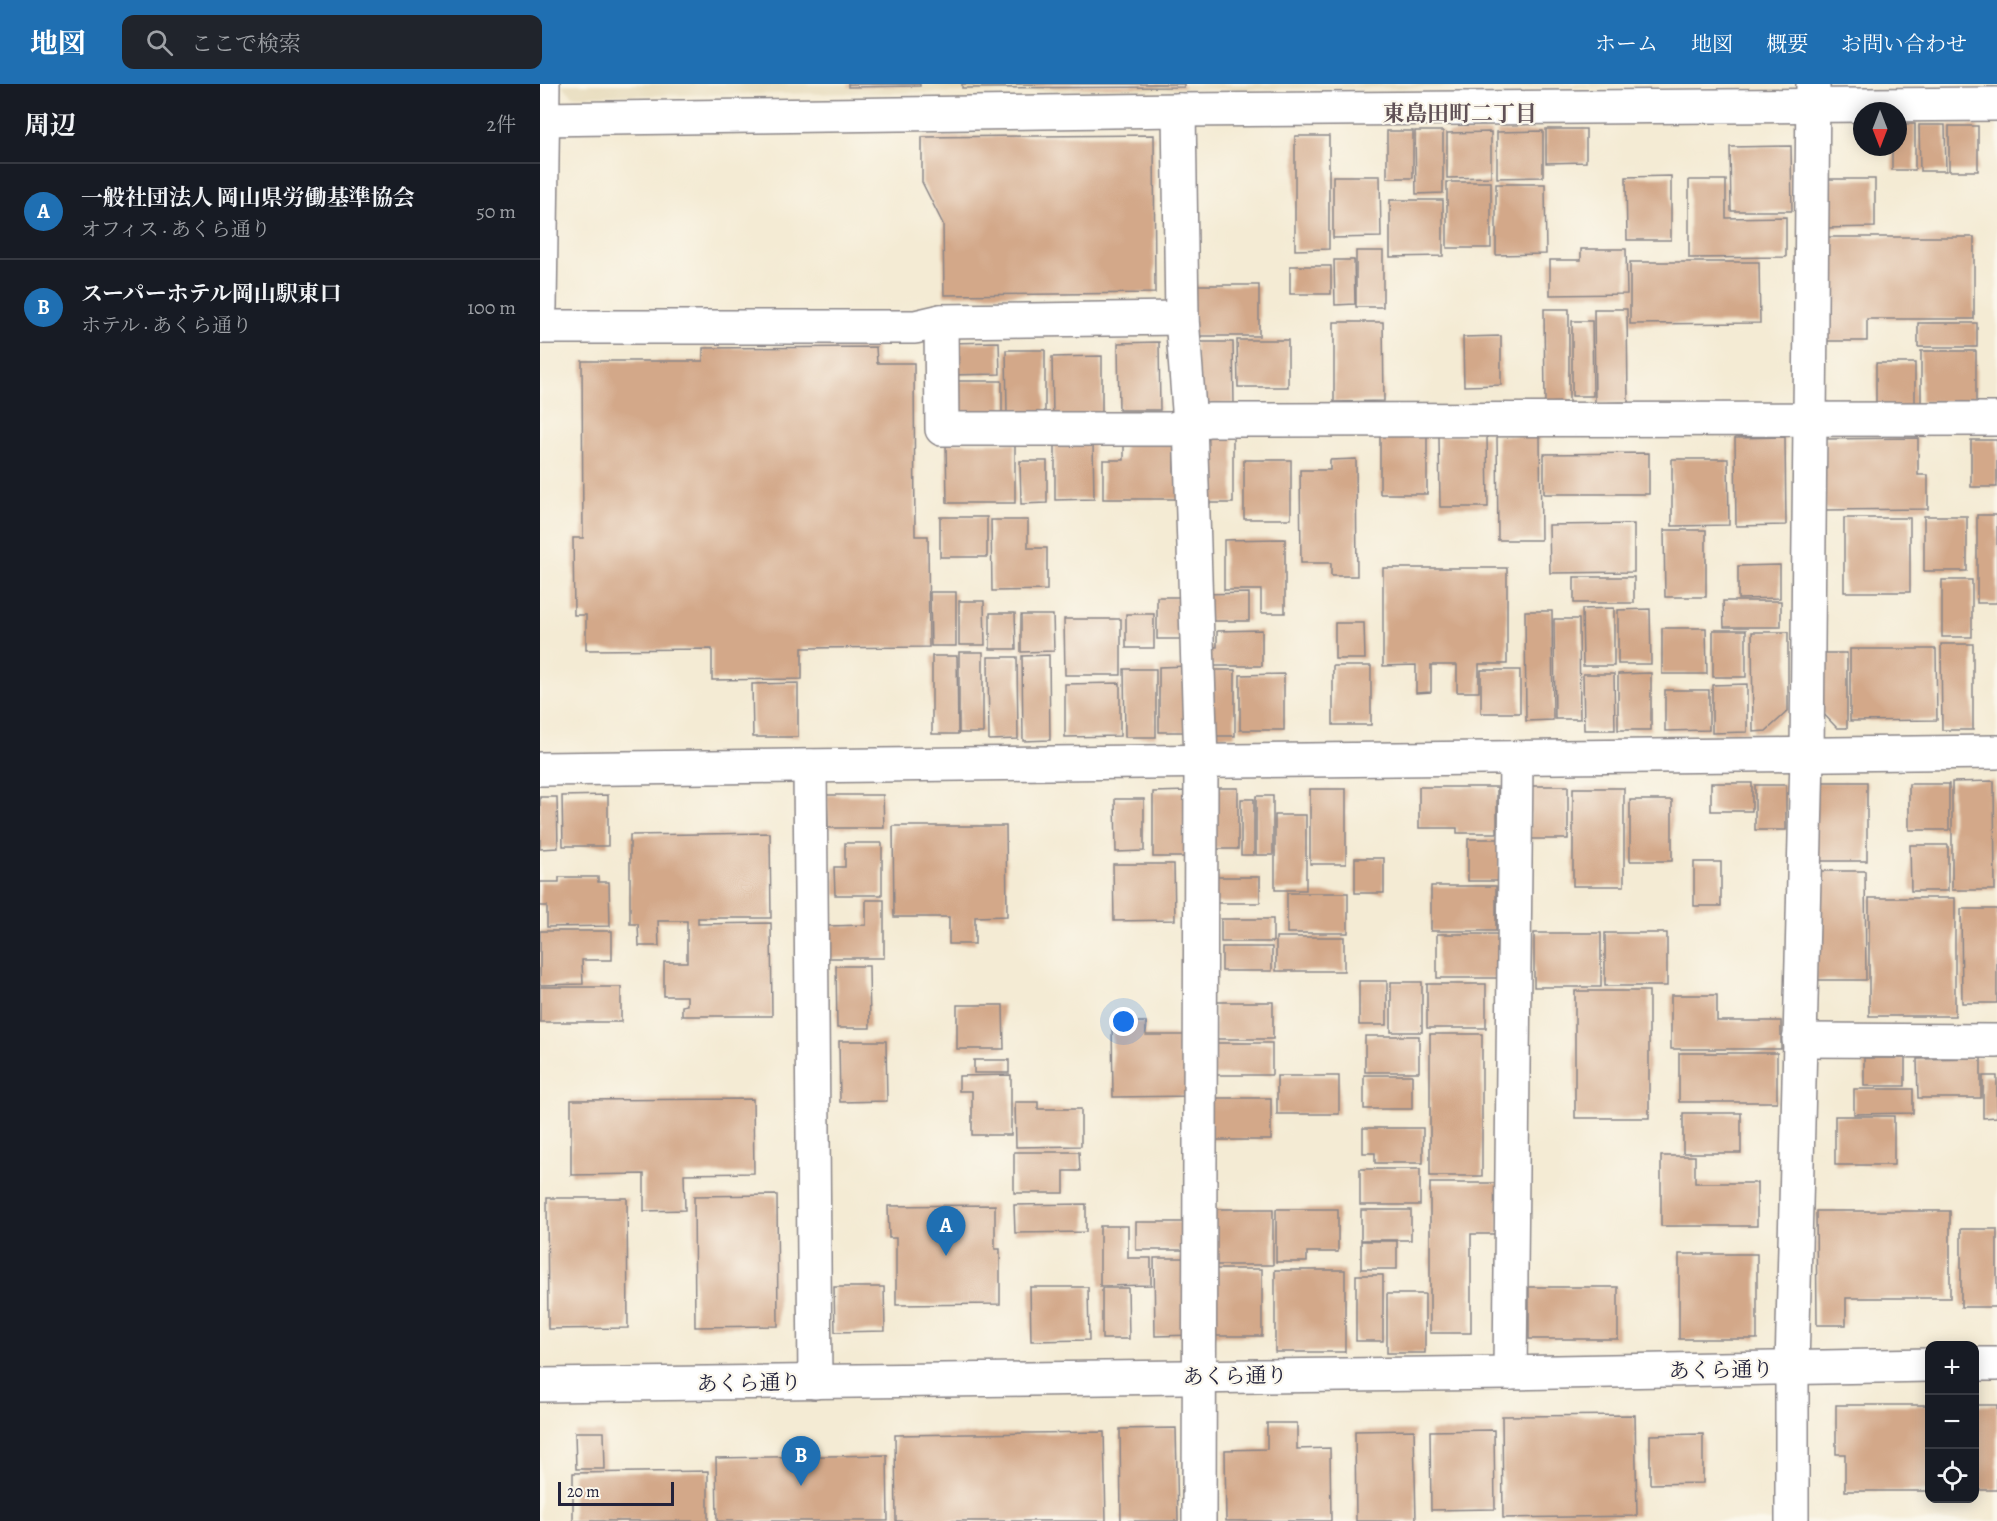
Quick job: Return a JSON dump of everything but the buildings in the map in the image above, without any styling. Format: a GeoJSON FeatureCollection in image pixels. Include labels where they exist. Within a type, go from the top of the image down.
{"type":"FeatureCollection","features":[{"type":"Feature","properties":{"kind":"street"},"geometry":{"type":"LineString","coordinates":[[540,307],[543,84]]}},
{"type":"Feature","properties":{"kind":"street"},"geometry":{"type":"LineString","coordinates":[[541,119],[1179,110],[1813,95],[1997,104]]}},
{"type":"Feature","properties":{"kind":"street"},"geometry":{"type":"LineString","coordinates":[[1792,1521],[1791,1368],[1807,755],[1813,95]]}},
{"type":"Feature","properties":{"kind":"street"},"geometry":{"type":"LineString","coordinates":[[1179,110],[1182,318],[1190,423],[1201,762],[1199,1521]]}},
{"type":"Feature","properties":{"kind":"street"},"geometry":{"type":"LineString","coordinates":[[540,327],[915,327],[941,321],[1182,318]]}},
{"type":"Feature","properties":{"kind":"street"},"geometry":{"type":"LineString","coordinates":[[941,321],[942,429],[1173,429],[1209,420],[1997,419]]}},
{"type":"Feature","properties":{"kind":"street"},"geometry":{"type":"LineString","coordinates":[[540,769],[1997,752]]}},
{"type":"Feature","properties":{"kind":"street"},"geometry":{"type":"LineString","coordinates":[[1510,1373],[1516,759]]}},
{"type":"Feature","properties":{"kind":"street"},"geometry":{"type":"LineString","coordinates":[[810,766],[815,1382]]}},
{"type":"Feature","properties":{"kind":"street"},"geometry":{"type":"LineString","coordinates":[[1799,1040],[1997,1041]]}},
{"type":"Feature","properties":{"kind":"street"},"geometry":{"type":"LineString","coordinates":[[1979,1364],[1997,1364]]}},
{"type":"Feature","properties":{"kind":"street","name":"あくら通り"},"geometry":{"type":"LineString","coordinates":[[540,1385],[1510,1373],[1925,1365]]}},
{"type":"Feature","properties":{"kind":"shaded area"},"geometry":{"type":"Polygon","coordinates":[[[561,84],[1736,84],[573,96],[561,84]]]}},
{"type":"Feature","properties":{"kind":"place","name":"一般社団法人 岡山県労働基準協会"},"geometry":{"type":"Point","coordinates":[946,1256]}},
{"type":"Feature","properties":{"kind":"place","name":"スーパーホテル岡山駅東口"},"geometry":{"type":"Point","coordinates":[801,1486]}},
{"type":"Feature","properties":{"kind":"district","name":"東島田町二丁目"},"geometry":{"type":"Point","coordinates":[1460,113]}}]}
